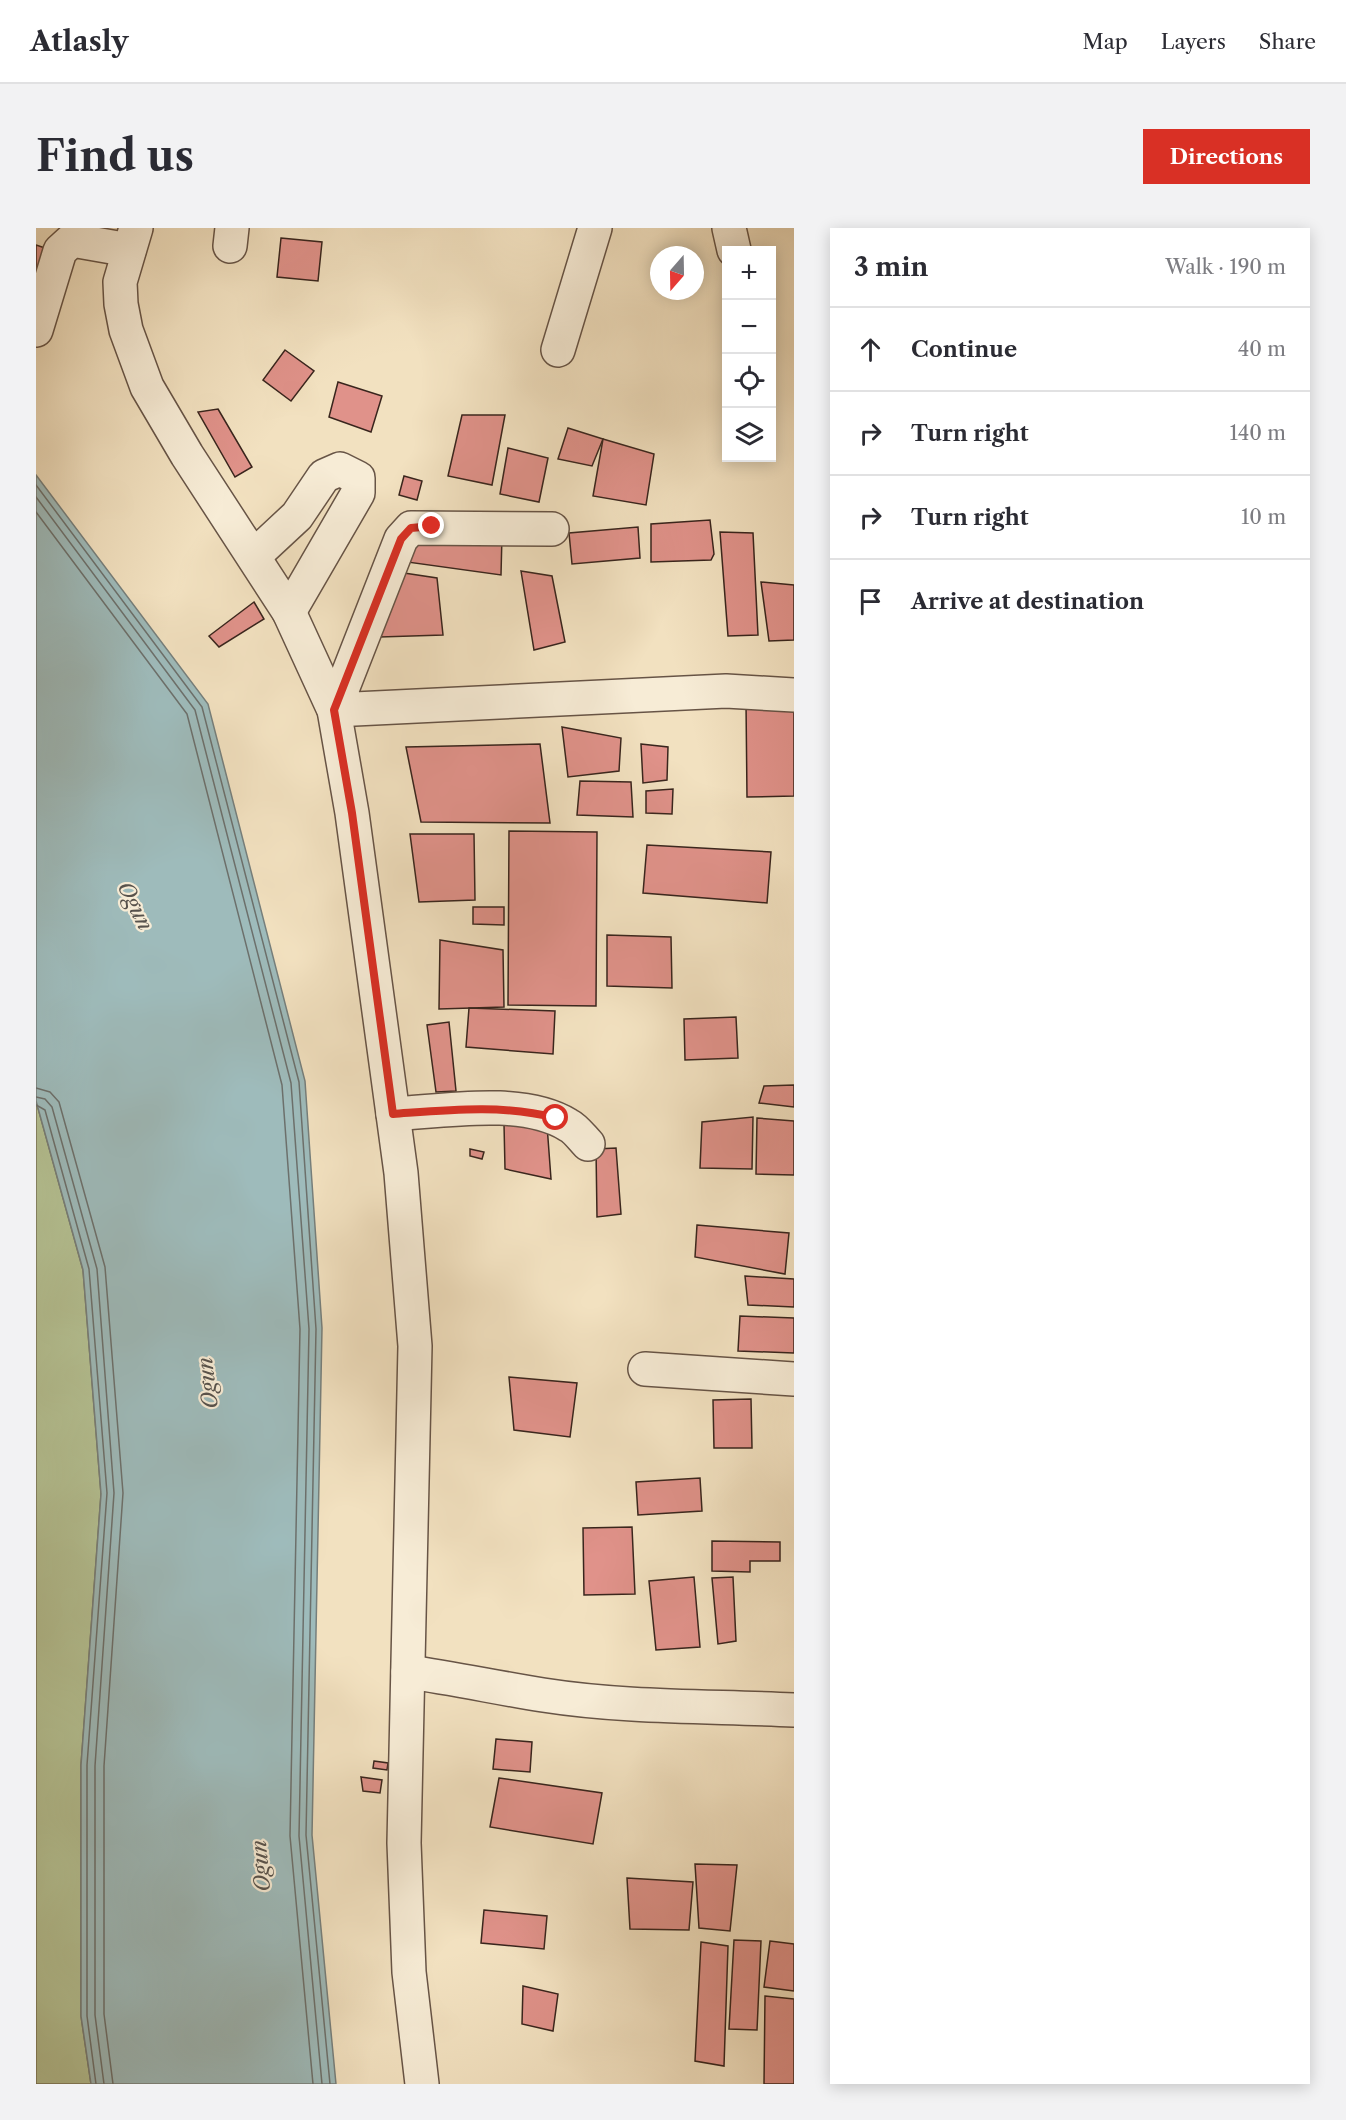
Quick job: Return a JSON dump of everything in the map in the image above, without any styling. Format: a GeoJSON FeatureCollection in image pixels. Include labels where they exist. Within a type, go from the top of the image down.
{"type":"FeatureCollection","features":[{"type":"Feature","properties":{"kind":"street"},"geometry":{"type":"LineString","coordinates":[[558,350],[595,228]]}},
{"type":"Feature","properties":{"kind":"street"},"geometry":{"type":"LineString","coordinates":[[729,228],[733,246]]}},
{"type":"Feature","properties":{"kind":"street"},"geometry":{"type":"LineString","coordinates":[[36,330],[60,251],[72,240],[132,239],[120,282],[121,304],[126,330],[147,387],[187,455],[288,612],[334,710],[352,813],[401,1173],[415,1346],[404,1844],[409,1972],[422,2084]]}},
{"type":"Feature","properties":{"kind":"street"},"geometry":{"type":"LineString","coordinates":[[254,556],[297,516],[324,476],[340,469],[358,478],[358,493],[288,612]]}},
{"type":"Feature","properties":{"kind":"street"},"geometry":{"type":"LineString","coordinates":[[334,710],[401,539],[411,528],[552,529]]}},
{"type":"Feature","properties":{"kind":"street"},"geometry":{"type":"LineString","coordinates":[[334,710],[726,691],[794,695]]}},
{"type":"Feature","properties":{"kind":"street"},"geometry":{"type":"LineString","coordinates":[[393,1114],[503,1108],[530,1111],[556,1118],[570,1126],[588,1144]]}},
{"type":"Feature","properties":{"kind":"street"},"geometry":{"type":"LineString","coordinates":[[645,1369],[794,1379]]}},
{"type":"Feature","properties":{"kind":"street"},"geometry":{"type":"LineString","coordinates":[[408,1672],[451,1677],[544,1695],[639,1704],[794,1710]]}},
{"type":"Feature","properties":{"kind":"green space"},"geometry":{"type":"Polygon","coordinates":[[[36,1101],[83,1270],[101,1494],[81,1765],[81,2016],[91,2084],[36,2084],[36,1101]]]}},
{"type":"Feature","properties":{"kind":"water","name":"Ogun"},"geometry":{"type":"Polygon","coordinates":[[[36,475],[208,704],[305,1081],[322,1328],[312,1835],[336,2084],[91,2084],[81,2016],[81,1765],[101,1494],[83,1270],[36,1101],[36,475]]]}},
{"type":"Feature","properties":{"kind":"building"},"geometry":{"type":"Polygon","coordinates":[[[281,238],[322,242],[318,281],[277,277],[281,238]]]}},
{"type":"Feature","properties":{"kind":"building"},"geometry":{"type":"Polygon","coordinates":[[[36,245],[45,248],[36,276],[36,245]]]}},
{"type":"Feature","properties":{"kind":"building"},"geometry":{"type":"Polygon","coordinates":[[[285,350],[314,371],[291,401],[263,380],[285,350]]]}},
{"type":"Feature","properties":{"kind":"building"},"geometry":{"type":"Polygon","coordinates":[[[338,382],[382,396],[371,432],[329,417],[338,382]]]}},
{"type":"Feature","properties":{"kind":"building"},"geometry":{"type":"Polygon","coordinates":[[[218,409],[252,467],[235,477],[198,412],[218,409]]]}},
{"type":"Feature","properties":{"kind":"building"},"geometry":{"type":"Polygon","coordinates":[[[462,415],[505,415],[492,485],[448,476],[462,415]]]}},
{"type":"Feature","properties":{"kind":"building"},"geometry":{"type":"Polygon","coordinates":[[[568,428],[603,439],[592,466],[558,459],[568,428]]]}},
{"type":"Feature","properties":{"kind":"building"},"geometry":{"type":"Polygon","coordinates":[[[603,439],[654,454],[646,505],[593,496],[603,439]]]}},
{"type":"Feature","properties":{"kind":"building"},"geometry":{"type":"Polygon","coordinates":[[[508,448],[548,458],[539,502],[500,494],[508,448]]]}},
{"type":"Feature","properties":{"kind":"building"},"geometry":{"type":"Polygon","coordinates":[[[404,476],[422,481],[417,500],[399,495],[404,476]]]}},
{"type":"Feature","properties":{"kind":"building"},"geometry":{"type":"Polygon","coordinates":[[[710,520],[714,554],[711,560],[651,562],[651,524],[710,520]]]}},
{"type":"Feature","properties":{"kind":"building"},"geometry":{"type":"Polygon","coordinates":[[[638,527],[640,558],[572,564],[569,533],[638,527]]]}},
{"type":"Feature","properties":{"kind":"building"},"geometry":{"type":"Polygon","coordinates":[[[420,528],[502,535],[501,575],[407,562],[420,528]]]}},
{"type":"Feature","properties":{"kind":"building"},"geometry":{"type":"Polygon","coordinates":[[[720,532],[753,533],[758,635],[728,636],[720,532]]]}},
{"type":"Feature","properties":{"kind":"building"},"geometry":{"type":"Polygon","coordinates":[[[521,571],[552,576],[565,642],[534,650],[521,571]]]}},
{"type":"Feature","properties":{"kind":"building"},"geometry":{"type":"Polygon","coordinates":[[[404,573],[437,578],[443,635],[380,637],[404,573]]]}},
{"type":"Feature","properties":{"kind":"building"},"geometry":{"type":"Polygon","coordinates":[[[761,582],[794,585],[794,640],[769,641],[761,582]]]}},
{"type":"Feature","properties":{"kind":"building"},"geometry":{"type":"Polygon","coordinates":[[[254,602],[264,619],[219,647],[209,636],[254,602]]]}},
{"type":"Feature","properties":{"kind":"building"},"geometry":{"type":"Polygon","coordinates":[[[794,702],[794,796],[747,797],[746,703],[794,702]]]}},
{"type":"Feature","properties":{"kind":"building"},"geometry":{"type":"Polygon","coordinates":[[[562,727],[621,738],[619,771],[568,777],[562,727]]]}},
{"type":"Feature","properties":{"kind":"building"},"geometry":{"type":"Polygon","coordinates":[[[540,744],[550,823],[421,822],[406,747],[540,744]]]}},
{"type":"Feature","properties":{"kind":"building"},"geometry":{"type":"Polygon","coordinates":[[[641,744],[668,747],[667,780],[643,783],[641,744]]]}},
{"type":"Feature","properties":{"kind":"building"},"geometry":{"type":"Polygon","coordinates":[[[580,781],[631,782],[633,817],[577,815],[580,781]]]}},
{"type":"Feature","properties":{"kind":"building"},"geometry":{"type":"Polygon","coordinates":[[[673,789],[672,814],[646,813],[646,791],[673,789]]]}},
{"type":"Feature","properties":{"kind":"building"},"geometry":{"type":"Polygon","coordinates":[[[509,831],[597,832],[596,1006],[508,1005],[509,831]]]}},
{"type":"Feature","properties":{"kind":"building"},"geometry":{"type":"Polygon","coordinates":[[[410,834],[474,834],[475,900],[419,902],[410,834]]]}},
{"type":"Feature","properties":{"kind":"building"},"geometry":{"type":"Polygon","coordinates":[[[647,845],[771,852],[767,903],[643,893],[647,845]]]}},
{"type":"Feature","properties":{"kind":"building"},"geometry":{"type":"Polygon","coordinates":[[[473,907],[504,907],[504,925],[473,924],[473,907]]]}},
{"type":"Feature","properties":{"kind":"building"},"geometry":{"type":"Polygon","coordinates":[[[607,935],[671,937],[672,988],[607,986],[607,935]]]}},
{"type":"Feature","properties":{"kind":"building"},"geometry":{"type":"Polygon","coordinates":[[[440,940],[503,950],[504,1007],[439,1009],[440,940]]]}},
{"type":"Feature","properties":{"kind":"building"},"geometry":{"type":"Polygon","coordinates":[[[469,1008],[555,1011],[553,1054],[466,1047],[469,1008]]]}},
{"type":"Feature","properties":{"kind":"building"},"geometry":{"type":"Polygon","coordinates":[[[736,1017],[738,1058],[685,1060],[684,1019],[736,1017]]]}},
{"type":"Feature","properties":{"kind":"building"},"geometry":{"type":"Polygon","coordinates":[[[449,1022],[456,1091],[436,1092],[427,1025],[449,1022]]]}},
{"type":"Feature","properties":{"kind":"building"},"geometry":{"type":"Polygon","coordinates":[[[794,1085],[794,1107],[759,1103],[764,1086],[794,1085]]]}},
{"type":"Feature","properties":{"kind":"building"},"geometry":{"type":"Polygon","coordinates":[[[753,1117],[752,1169],[700,1168],[702,1122],[753,1117]]]}},
{"type":"Feature","properties":{"kind":"building"},"geometry":{"type":"Polygon","coordinates":[[[757,1118],[794,1121],[794,1175],[756,1174],[757,1118]]]}},
{"type":"Feature","properties":{"kind":"building"},"geometry":{"type":"Polygon","coordinates":[[[504,1124],[547,1125],[551,1179],[505,1169],[504,1124]]]}},
{"type":"Feature","properties":{"kind":"building"},"geometry":{"type":"Polygon","coordinates":[[[616,1148],[621,1214],[597,1217],[596,1149],[616,1148]]]}},
{"type":"Feature","properties":{"kind":"building"},"geometry":{"type":"Polygon","coordinates":[[[470,1149],[484,1152],[482,1159],[470,1156],[470,1149]]]}},
{"type":"Feature","properties":{"kind":"building"},"geometry":{"type":"Polygon","coordinates":[[[697,1225],[789,1233],[785,1274],[695,1257],[697,1225]]]}},
{"type":"Feature","properties":{"kind":"building"},"geometry":{"type":"Polygon","coordinates":[[[745,1276],[794,1279],[794,1307],[748,1305],[745,1276]]]}},
{"type":"Feature","properties":{"kind":"building"},"geometry":{"type":"Polygon","coordinates":[[[740,1316],[794,1318],[794,1353],[738,1351],[740,1316]]]}},
{"type":"Feature","properties":{"kind":"building"},"geometry":{"type":"Polygon","coordinates":[[[509,1377],[577,1383],[570,1437],[514,1430],[509,1377]]]}},
{"type":"Feature","properties":{"kind":"building"},"geometry":{"type":"Polygon","coordinates":[[[751,1399],[752,1448],[714,1448],[713,1400],[751,1399]]]}},
{"type":"Feature","properties":{"kind":"building"},"geometry":{"type":"Polygon","coordinates":[[[700,1478],[702,1511],[638,1515],[636,1482],[700,1478]]]}},
{"type":"Feature","properties":{"kind":"building"},"geometry":{"type":"Polygon","coordinates":[[[632,1527],[635,1594],[584,1595],[583,1528],[632,1527]]]}},
{"type":"Feature","properties":{"kind":"building"},"geometry":{"type":"Polygon","coordinates":[[[712,1541],[780,1542],[780,1561],[750,1561],[750,1572],[712,1571],[712,1541]]]}},
{"type":"Feature","properties":{"kind":"building"},"geometry":{"type":"Polygon","coordinates":[[[694,1577],[700,1647],[656,1650],[649,1581],[694,1577]]]}},
{"type":"Feature","properties":{"kind":"building"},"geometry":{"type":"Polygon","coordinates":[[[733,1577],[736,1641],[718,1644],[712,1578],[733,1577]]]}},
{"type":"Feature","properties":{"kind":"building"},"geometry":{"type":"Polygon","coordinates":[[[496,1739],[532,1742],[530,1772],[493,1769],[496,1739]]]}},
{"type":"Feature","properties":{"kind":"building"},"geometry":{"type":"Polygon","coordinates":[[[374,1761],[388,1763],[387,1770],[373,1768],[374,1761]]]}},
{"type":"Feature","properties":{"kind":"building"},"geometry":{"type":"Polygon","coordinates":[[[361,1777],[382,1780],[380,1793],[363,1791],[361,1777]]]}},
{"type":"Feature","properties":{"kind":"building"},"geometry":{"type":"Polygon","coordinates":[[[499,1778],[602,1793],[593,1844],[490,1827],[499,1778]]]}},
{"type":"Feature","properties":{"kind":"building"},"geometry":{"type":"Polygon","coordinates":[[[695,1864],[737,1865],[730,1931],[699,1928],[695,1864]]]}},
{"type":"Feature","properties":{"kind":"building"},"geometry":{"type":"Polygon","coordinates":[[[627,1878],[693,1882],[689,1930],[630,1929],[627,1878]]]}},
{"type":"Feature","properties":{"kind":"building"},"geometry":{"type":"Polygon","coordinates":[[[484,1910],[547,1916],[544,1949],[481,1943],[484,1910]]]}},
{"type":"Feature","properties":{"kind":"building"},"geometry":{"type":"Polygon","coordinates":[[[734,1940],[761,1941],[757,2030],[729,2029],[734,1940]]]}},
{"type":"Feature","properties":{"kind":"building"},"geometry":{"type":"Polygon","coordinates":[[[770,1941],[794,1944],[794,1991],[764,1987],[770,1941]]]}},
{"type":"Feature","properties":{"kind":"building"},"geometry":{"type":"Polygon","coordinates":[[[701,1942],[728,1946],[724,2066],[695,2061],[701,1942]]]}},
{"type":"Feature","properties":{"kind":"building"},"geometry":{"type":"Polygon","coordinates":[[[523,1986],[558,1994],[553,2031],[522,2024],[523,1986]]]}},
{"type":"Feature","properties":{"kind":"building"},"geometry":{"type":"Polygon","coordinates":[[[765,1996],[794,1999],[794,2084],[764,2084],[765,1996]]]}},
{"type":"Feature","properties":{"kind":"route"},"geometry":{"type":"LineString","coordinates":[[432,526],[411,528],[401,539],[334,710],[352,813],[393,1114],[503,1108],[530,1111],[556,1118]]}}]}
